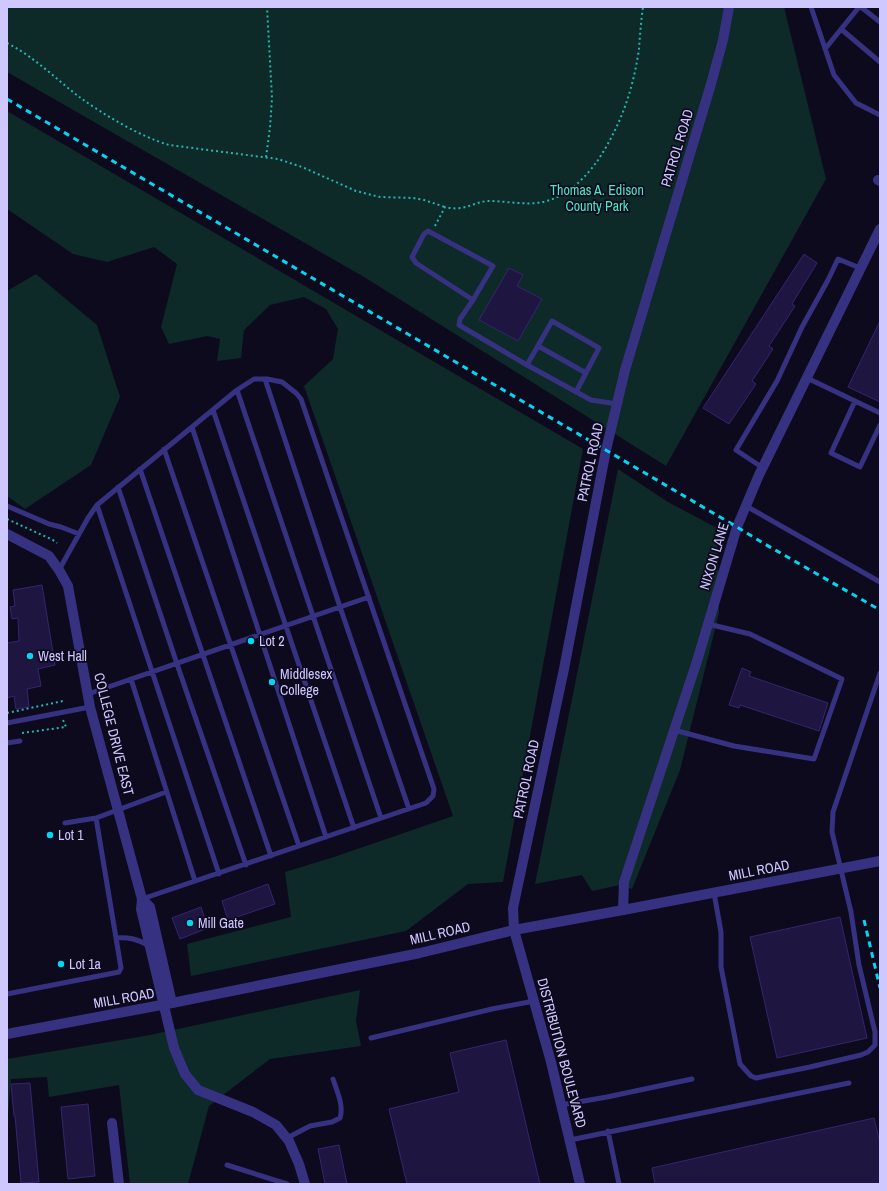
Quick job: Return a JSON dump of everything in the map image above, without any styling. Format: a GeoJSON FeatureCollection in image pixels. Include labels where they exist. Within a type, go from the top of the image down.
{"type":"FeatureCollection","features":[{"type":"Feature","properties":{"kind":"street","name":"PATROL ROAD"},"geometry":{"type":"LineString","coordinates":[[514,930],[513,908],[562,677],[606,450],[625,370],[639,320],[711,84],[723,40],[729,7]]}},
{"type":"Feature","properties":{"kind":"street","name":"NIXON LANE"},"geometry":{"type":"LineString","coordinates":[[623,910],[624,882],[708,624],[737,526],[763,468],[880,229]]}},
{"type":"Feature","properties":{"kind":"street","name":"COLLEGE DRIVE EAST"},"geometry":{"type":"LineString","coordinates":[[7,534],[49,556],[68,586],[90,707],[142,899],[141,910],[149,923],[167,1004]]}},
{"type":"Feature","properties":{"kind":"street","name":"MILL ROAD"},"geometry":{"type":"LineString","coordinates":[[7,1034],[167,1004],[420,953],[514,930],[880,861]]}},
{"type":"Feature","properties":{"kind":"street","name":"COLLEGE DRIVE EAST"},"geometry":{"type":"LineString","coordinates":[[149,923],[149,946],[167,1004]]}},
{"type":"Feature","properties":{"kind":"street","name":"DISTRIBUTION BOULEVARD"},"geometry":{"type":"LineString","coordinates":[[514,930],[552,1062],[580,1184]]}},
{"type":"Feature","properties":{"kind":"street"},"geometry":{"type":"LineString","coordinates":[[167,1004],[174,1048],[185,1074],[198,1090],[253,1112],[276,1125],[287,1138],[299,1164],[305,1184]]}},
{"type":"Feature","properties":{"kind":"street"},"geometry":{"type":"LineString","coordinates":[[112,1123],[118,1184]]}},
{"type":"Feature","properties":{"kind":"lane"},"geometry":{"type":"LineString","coordinates":[[811,7],[834,75],[856,103],[880,115]]}},
{"type":"Feature","properties":{"kind":"lane"},"geometry":{"type":"LineString","coordinates":[[825,49],[860,7],[880,22]]}},
{"type":"Feature","properties":{"kind":"lane"},"geometry":{"type":"LineString","coordinates":[[841,29],[880,62]]}},
{"type":"Feature","properties":{"kind":"lane"},"geometry":{"type":"LineString","coordinates":[[474,300],[416,263],[412,257],[424,234],[428,231],[492,266],[474,300],[460,319],[459,324],[527,366],[576,392],[592,400],[617,404]]}},
{"type":"Feature","properties":{"kind":"lane"},"geometry":{"type":"LineString","coordinates":[[763,468],[736,450],[777,381],[802,327],[838,259],[860,268]]}},
{"type":"Feature","properties":{"kind":"lane"},"geometry":{"type":"LineString","coordinates":[[527,366],[552,321],[599,348],[576,392]]}},
{"type":"Feature","properties":{"kind":"lane"},"geometry":{"type":"LineString","coordinates":[[538,346],[586,373]]}},
{"type":"Feature","properties":{"kind":"lane"},"geometry":{"type":"LineString","coordinates":[[807,378],[880,413]]}},
{"type":"Feature","properties":{"kind":"lane"},"geometry":{"type":"LineString","coordinates":[[59,570],[96,505],[237,390],[254,379],[282,382],[301,399],[434,789],[433,796],[426,803],[142,899]]}},
{"type":"Feature","properties":{"kind":"lane"},"geometry":{"type":"LineString","coordinates":[[265,379],[340,607],[409,809]]}},
{"type":"Feature","properties":{"kind":"lane"},"geometry":{"type":"LineString","coordinates":[[237,390],[312,617],[381,818]]}},
{"type":"Feature","properties":{"kind":"lane"},"geometry":{"type":"LineString","coordinates":[[855,401],[831,453],[860,467],[880,425]]}},
{"type":"Feature","properties":{"kind":"lane"},"geometry":{"type":"LineString","coordinates":[[213,410],[354,828]]}},
{"type":"Feature","properties":{"kind":"lane"},"geometry":{"type":"LineString","coordinates":[[192,427],[326,837]]}},
{"type":"Feature","properties":{"kind":"lane"},"geometry":{"type":"LineString","coordinates":[[164,449],[299,846]]}},
{"type":"Feature","properties":{"kind":"lane"},"geometry":{"type":"LineString","coordinates":[[140,469],[272,856]]}},
{"type":"Feature","properties":{"kind":"lane"},"geometry":{"type":"LineString","coordinates":[[118,487],[176,664],[246,865]]}},
{"type":"Feature","properties":{"kind":"lane"},"geometry":{"type":"LineString","coordinates":[[96,505],[218,874]]}},
{"type":"Feature","properties":{"kind":"lane"},"geometry":{"type":"LineString","coordinates":[[7,506],[49,524],[79,534]]}},
{"type":"Feature","properties":{"kind":"lane"},"geometry":{"type":"LineString","coordinates":[[746,506],[880,582]]}},
{"type":"Feature","properties":{"kind":"lane"},"geometry":{"type":"LineString","coordinates":[[88,694],[260,636],[369,597]]}},
{"type":"Feature","properties":{"kind":"lane"},"geometry":{"type":"LineString","coordinates":[[674,730],[734,746],[814,759],[842,679],[750,634],[708,624]]}},
{"type":"Feature","properties":{"kind":"lane"},"geometry":{"type":"LineString","coordinates":[[714,893],[721,932],[721,967],[740,1064],[751,1076],[756,1078],[810,1068],[861,1055],[868,1052],[875,1045],[875,1032],[856,950],[852,912],[832,832],[833,812],[880,673]]}},
{"type":"Feature","properties":{"kind":"lane"},"geometry":{"type":"LineString","coordinates":[[131,679],[194,881]]}},
{"type":"Feature","properties":{"kind":"lane"},"geometry":{"type":"LineString","coordinates":[[7,723],[90,707]]}},
{"type":"Feature","properties":{"kind":"lane"},"geometry":{"type":"LineString","coordinates":[[7,743],[20,741]]}},
{"type":"Feature","properties":{"kind":"lane"},"geometry":{"type":"LineString","coordinates":[[65,823],[96,818],[166,792]]}},
{"type":"Feature","properties":{"kind":"lane"},"geometry":{"type":"LineString","coordinates":[[7,994],[119,972],[121,968],[96,818]]}},
{"type":"Feature","properties":{"kind":"lane"},"geometry":{"type":"LineString","coordinates":[[116,938],[134,939],[149,946]]}},
{"type":"Feature","properties":{"kind":"lane"},"geometry":{"type":"LineString","coordinates":[[371,1038],[492,1009],[534,1001]]}},
{"type":"Feature","properties":{"kind":"lane"},"geometry":{"type":"LineString","coordinates":[[287,1138],[310,1126],[332,1122],[340,1118],[342,1113],[341,1106],[333,1079]]}},
{"type":"Feature","properties":{"kind":"lane"},"geometry":{"type":"LineString","coordinates":[[562,1104],[607,1098],[692,1079]]}},
{"type":"Feature","properties":{"kind":"lane"},"geometry":{"type":"LineString","coordinates":[[570,1140],[608,1131],[849,1083]]}},
{"type":"Feature","properties":{"kind":"lane"},"geometry":{"type":"LineString","coordinates":[[608,1131],[619,1184]]}},
{"type":"Feature","properties":{"kind":"lane"},"geometry":{"type":"LineString","coordinates":[[227,1165],[286,1184]]}},
{"type":"Feature","properties":{"kind":"path"},"geometry":{"type":"LineString","coordinates":[[266,157],[272,98],[267,7]]}},
{"type":"Feature","properties":{"kind":"path"},"geometry":{"type":"LineString","coordinates":[[7,43],[25,54],[91,104],[117,121],[169,146],[266,157],[290,162],[356,191],[380,197],[412,198],[424,200],[445,207],[461,208],[474,203],[490,201],[529,203],[551,200],[572,188],[585,176],[607,146],[618,126],[626,105],[638,50],[644,7]]}},
{"type":"Feature","properties":{"kind":"path"},"geometry":{"type":"LineString","coordinates":[[431,233],[445,207]]}},
{"type":"Feature","properties":{"kind":"path"},"geometry":{"type":"LineString","coordinates":[[7,519],[28,527],[57,543]]}},
{"type":"Feature","properties":{"kind":"path"},"geometry":{"type":"LineString","coordinates":[[7,713],[63,701]]}},
{"type":"Feature","properties":{"kind":"path"},"geometry":{"type":"LineString","coordinates":[[19,734],[66,727],[61,713]]}},
{"type":"Feature","properties":{"kind":"green space","name":"Thomas A. Edison County Park"},"geometry":{"type":"Polygon","coordinates":[[[7,7],[784,7],[826,179],[666,466],[364,277],[7,72],[7,7]]]}},
{"type":"Feature","properties":{"kind":"green space"},"geometry":{"type":"Polygon","coordinates":[[[7,111],[583,449],[503,882],[468,884],[406,931],[191,976],[187,944],[291,917],[285,872],[334,857],[453,816],[304,386],[333,359],[338,329],[326,309],[304,297],[270,305],[244,330],[241,358],[217,361],[220,339],[207,336],[169,344],[161,327],[177,264],[154,247],[107,262],[73,254],[7,209],[7,111]]]}},
{"type":"Feature","properties":{"kind":"green space"},"geometry":{"type":"Polygon","coordinates":[[[36,274],[97,325],[120,397],[91,465],[25,509],[7,496],[7,291],[36,274]]]}},
{"type":"Feature","properties":{"kind":"green space"},"geometry":{"type":"Polygon","coordinates":[[[618,469],[668,502],[717,528],[719,613],[680,770],[632,889],[620,885],[592,891],[582,875],[535,884],[618,469]]]}},
{"type":"Feature","properties":{"kind":"green space"},"geometry":{"type":"Polygon","coordinates":[[[360,990],[356,1021],[361,1046],[270,1059],[209,1106],[188,1184],[130,1184],[119,1085],[49,1097],[47,1077],[11,1079],[7,1126],[7,1059],[145,1036],[360,990]]]}},
{"type":"Feature","properties":{"kind":"building"},"geometry":{"type":"Polygon","coordinates":[[[804,254],[817,263],[792,304],[795,306],[769,346],[773,349],[752,381],[756,384],[729,424],[703,408],[804,254]]]}},
{"type":"Feature","properties":{"kind":"building"},"geometry":{"type":"Polygon","coordinates":[[[509,268],[523,275],[517,286],[542,299],[518,341],[479,320],[509,268]]]}},
{"type":"Feature","properties":{"kind":"building"},"geometry":{"type":"Polygon","coordinates":[[[880,321],[880,402],[848,387],[880,321]]]}},
{"type":"Feature","properties":{"kind":"building","name":"West Hall"},"geometry":{"type":"Polygon","coordinates":[[[42,585],[55,665],[38,669],[41,686],[27,689],[29,707],[16,709],[14,696],[7,698],[7,643],[19,641],[18,618],[12,619],[10,607],[15,606],[13,590],[42,585]]]}},
{"type":"Feature","properties":{"kind":"building"},"geometry":{"type":"Polygon","coordinates":[[[742,668],[751,672],[749,676],[828,703],[819,731],[740,705],[739,708],[729,705],[742,668]]]}},
{"type":"Feature","properties":{"kind":"building"},"geometry":{"type":"Polygon","coordinates":[[[268,884],[275,904],[228,920],[222,901],[268,884]]]}},
{"type":"Feature","properties":{"kind":"building","name":"Mill Gate"},"geometry":{"type":"Polygon","coordinates":[[[201,907],[208,928],[180,939],[172,918],[201,907]]]}},
{"type":"Feature","properties":{"kind":"building"},"geometry":{"type":"Polygon","coordinates":[[[840,917],[867,1038],[777,1058],[750,937],[840,917]]]}},
{"type":"Feature","properties":{"kind":"building"},"geometry":{"type":"Polygon","coordinates":[[[506,1040],[540,1184],[407,1184],[389,1109],[459,1092],[450,1053],[506,1040]]]}},
{"type":"Feature","properties":{"kind":"building"},"geometry":{"type":"Polygon","coordinates":[[[30,1083],[39,1182],[21,1183],[11,1084],[30,1083]]]}},
{"type":"Feature","properties":{"kind":"building"},"geometry":{"type":"Polygon","coordinates":[[[88,1104],[95,1176],[68,1179],[61,1107],[88,1104]]]}},
{"type":"Feature","properties":{"kind":"building"},"geometry":{"type":"Polygon","coordinates":[[[874,1118],[880,1143],[880,1184],[655,1184],[652,1168],[874,1118]]]}},
{"type":"Feature","properties":{"kind":"building"},"geometry":{"type":"Polygon","coordinates":[[[339,1145],[347,1184],[325,1184],[318,1149],[339,1145]]]}},
{"type":"Feature","properties":{"kind":"railway"},"geometry":{"type":"LineString","coordinates":[[7,99],[763,543],[880,610]]}},
{"type":"Feature","properties":{"kind":"railway"},"geometry":{"type":"LineString","coordinates":[[864,920],[880,988]]}},
{"type":"Feature","properties":{"kind":"place","name":"Lot 2"},"geometry":{"type":"Point","coordinates":[251,641]}},
{"type":"Feature","properties":{"kind":"place","name":"West Hall"},"geometry":{"type":"Point","coordinates":[30,656]}},
{"type":"Feature","properties":{"kind":"place","name":"Middlesex College"},"geometry":{"type":"Point","coordinates":[272,682]}},
{"type":"Feature","properties":{"kind":"place","name":"Lot 1"},"geometry":{"type":"Point","coordinates":[50,835]}},
{"type":"Feature","properties":{"kind":"place","name":"Mill Gate"},"geometry":{"type":"Point","coordinates":[190,923]}},
{"type":"Feature","properties":{"kind":"place","name":"Lot 1a"},"geometry":{"type":"Point","coordinates":[61,964]}}]}
